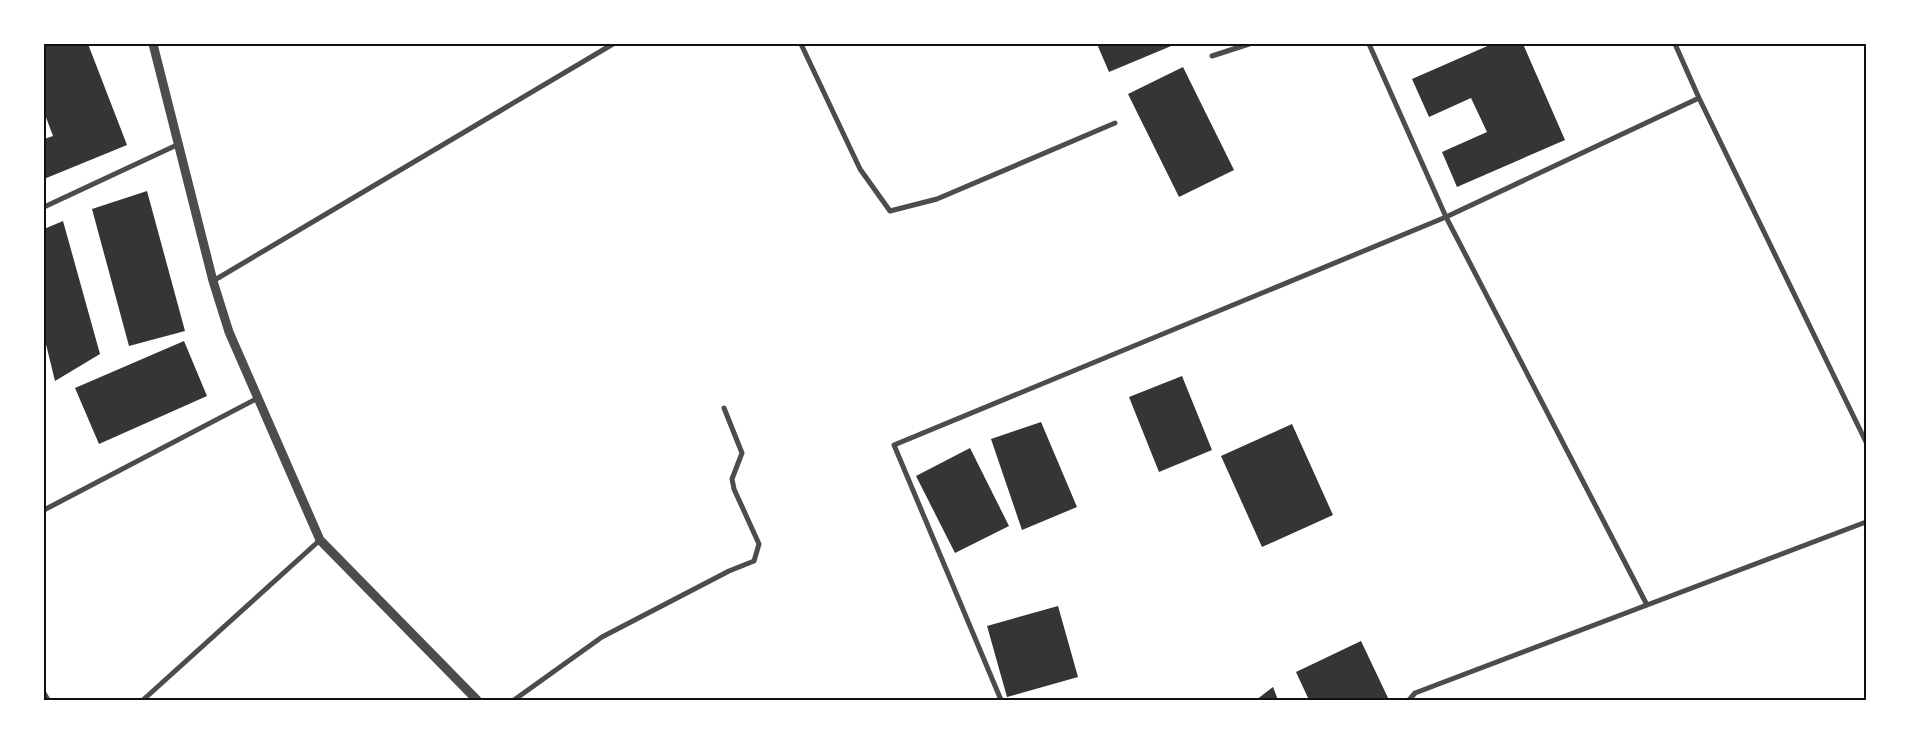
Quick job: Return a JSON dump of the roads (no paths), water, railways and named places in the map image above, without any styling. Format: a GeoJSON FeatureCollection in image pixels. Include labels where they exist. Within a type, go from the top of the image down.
{"type":"FeatureCollection","features":[{"type":"Feature","properties":{"kind":"street"},"geometry":{"type":"LineString","coordinates":[[153,44],[180,144],[213,281],[229,332],[320,540],[477,700]]}},
{"type":"Feature","properties":{"kind":"street"},"geometry":{"type":"LineString","coordinates":[[213,281],[613,44]]}},
{"type":"Feature","properties":{"kind":"street"},"geometry":{"type":"LineString","coordinates":[[801,44],[860,169],[890,211],[937,200],[1115,123]]}},
{"type":"Feature","properties":{"kind":"street"},"geometry":{"type":"LineString","coordinates":[[1212,56],[1250,44]]}},
{"type":"Feature","properties":{"kind":"street"},"geometry":{"type":"LineString","coordinates":[[1369,44],[1446,217],[1647,605]]}},
{"type":"Feature","properties":{"kind":"street"},"geometry":{"type":"LineString","coordinates":[[1675,44],[1699,98],[1866,442]]}},
{"type":"Feature","properties":{"kind":"street"},"geometry":{"type":"LineString","coordinates":[[1001,700],[894,445],[1446,217],[1699,98]]}},
{"type":"Feature","properties":{"kind":"street"},"geometry":{"type":"LineString","coordinates":[[44,207],[180,144]]}},
{"type":"Feature","properties":{"kind":"street"},"geometry":{"type":"LineString","coordinates":[[44,510],[258,398]]}},
{"type":"Feature","properties":{"kind":"street"},"geometry":{"type":"LineString","coordinates":[[514,700],[602,637],[729,571],[754,561],[759,544],[734,489],[732,479],[742,453],[724,408]]}},
{"type":"Feature","properties":{"kind":"street"},"geometry":{"type":"LineString","coordinates":[[1408,700],[1415,693],[1866,522]]}},
{"type":"Feature","properties":{"kind":"street"},"geometry":{"type":"LineString","coordinates":[[143,700],[320,540]]}},
{"type":"Feature","properties":{"kind":"street"},"geometry":{"type":"LineString","coordinates":[[44,693],[48,700]]}}]}
